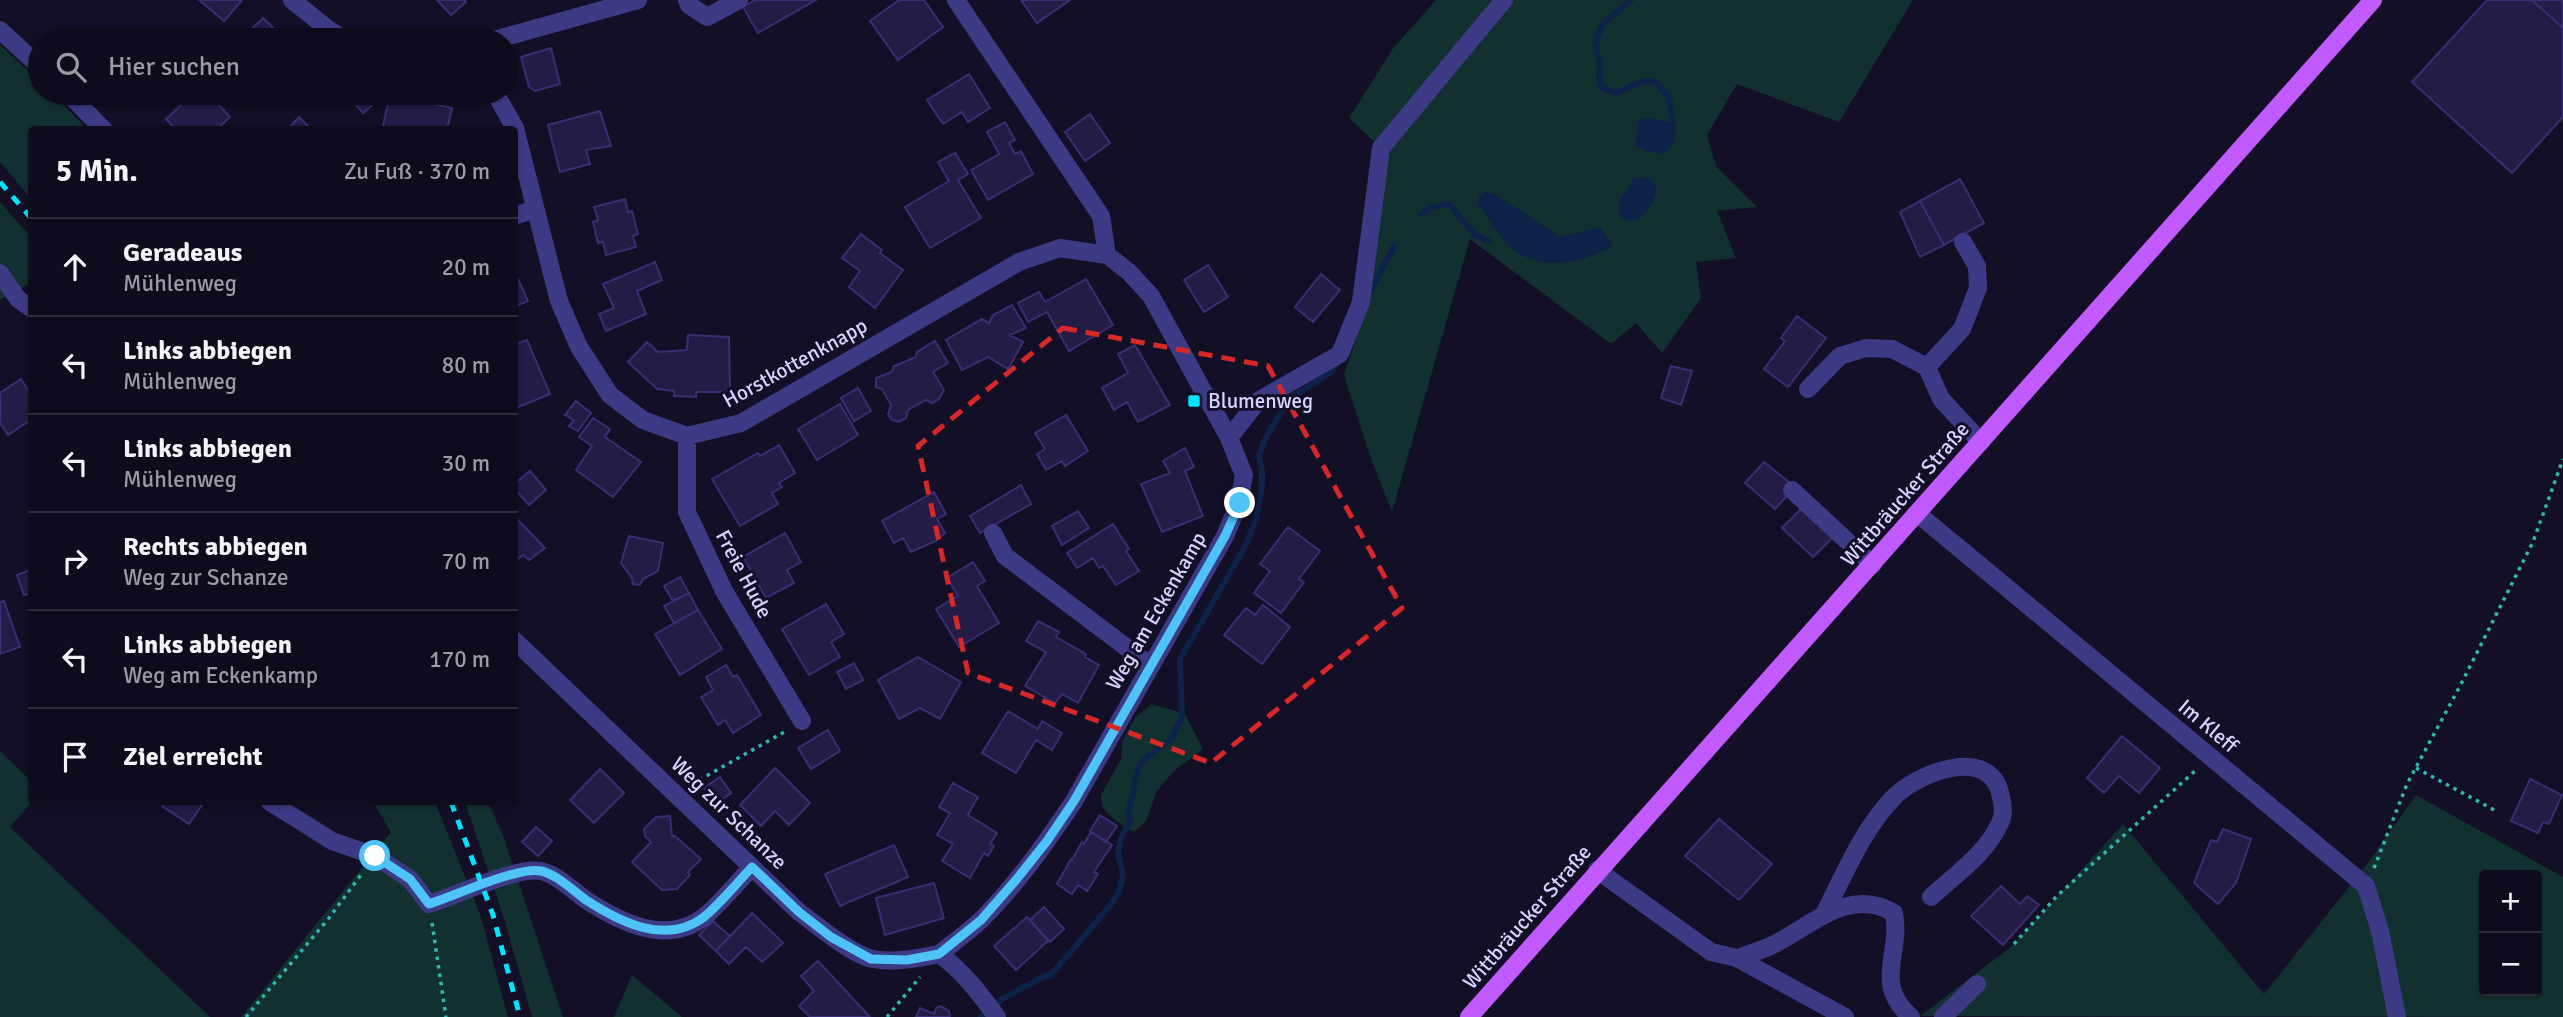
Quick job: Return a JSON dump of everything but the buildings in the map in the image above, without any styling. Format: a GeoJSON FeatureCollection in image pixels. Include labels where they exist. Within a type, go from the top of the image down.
{"type":"FeatureCollection","features":[{"type":"Feature","properties":{"kind":"main road","name":"Wittbräucker Straße"},"geometry":{"type":"LineString","coordinates":[[1476,1015],[1597,870],[1873,565],[2373,0]]}},
{"type":"Feature","properties":{"kind":"street"},"geometry":{"type":"LineString","coordinates":[[292,0],[327,28]]}},
{"type":"Feature","properties":{"kind":"street"},"geometry":{"type":"LineString","coordinates":[[518,33],[638,0]]}},
{"type":"Feature","properties":{"kind":"street"},"geometry":{"type":"LineString","coordinates":[[687,0],[689,5],[707,17],[739,0]]}},
{"type":"Feature","properties":{"kind":"street"},"geometry":{"type":"LineString","coordinates":[[956,0],[1101,216],[1107,255],[1129,272],[1151,296],[1229,438],[1258,401],[1340,354],[1361,302],[1381,148],[1504,0]]}},
{"type":"Feature","properties":{"kind":"street"},"geometry":{"type":"LineString","coordinates":[[0,30],[28,56]]}},
{"type":"Feature","properties":{"kind":"street"},"geometry":{"type":"LineString","coordinates":[[80,105],[100,126]]}},
{"type":"Feature","properties":{"kind":"street"},"geometry":{"type":"LineString","coordinates":[[502,105],[514,126]]}},
{"type":"Feature","properties":{"kind":"street"},"geometry":{"type":"LineString","coordinates":[[518,140],[559,301],[579,347],[610,395],[643,420],[687,436]]}},
{"type":"Feature","properties":{"kind":"street"},"geometry":{"type":"LineString","coordinates":[[518,215],[535,209]]}},
{"type":"Feature","properties":{"kind":"street"},"geometry":{"type":"LineString","coordinates":[[1927,367],[1962,329],[1978,288],[1977,266],[1963,242]]}},
{"type":"Feature","properties":{"kind":"street","name":"Horstkottenknapp"},"geometry":{"type":"LineString","coordinates":[[687,436],[741,423],[1019,262],[1060,248],[1107,255]]}},
{"type":"Feature","properties":{"kind":"street"},"geometry":{"type":"LineString","coordinates":[[0,273],[18,299],[28,306]]}},
{"type":"Feature","properties":{"kind":"street"},"geometry":{"type":"LineString","coordinates":[[1808,389],[1840,356],[1866,348],[1892,349],[1927,367],[1941,399],[1981,442]]}},
{"type":"Feature","properties":{"kind":"street","name":"Freie Hude"},"geometry":{"type":"LineString","coordinates":[[687,436],[687,512],[724,591],[802,721]]}},
{"type":"Feature","properties":{"kind":"street","name":"Weg am Eckenkamp"},"geometry":{"type":"LineString","coordinates":[[939,954],[981,920],[1047,841],[1074,801],[1225,536],[1240,503],[1244,475],[1229,438]]}},
{"type":"Feature","properties":{"kind":"street"},"geometry":{"type":"LineString","coordinates":[[1792,490],[1873,565]]}},
{"type":"Feature","properties":{"kind":"street","name":"Im Kleff"},"geometry":{"type":"LineString","coordinates":[[1918,514],[2366,886]]}},
{"type":"Feature","properties":{"kind":"street"},"geometry":{"type":"LineString","coordinates":[[992,533],[1005,556],[1151,666]]}},
{"type":"Feature","properties":{"kind":"street","name":"Weg zur Schanze"},"geometry":{"type":"LineString","coordinates":[[518,644],[799,912],[831,937],[871,959],[907,960],[939,954]]}},
{"type":"Feature","properties":{"kind":"street"},"geometry":{"type":"LineString","coordinates":[[1824,914],[1857,850],[1893,798],[1928,774],[1946,769],[1974,768],[1991,776],[2000,788],[2002,821],[1984,848],[1931,897]]}},
{"type":"Feature","properties":{"kind":"street"},"geometry":{"type":"LineString","coordinates":[[275,805],[332,841],[375,856],[410,879],[429,904],[520,872],[540,871],[556,878],[587,901],[628,922],[648,930],[669,932],[687,927],[704,916],[752,867]]}},
{"type":"Feature","properties":{"kind":"street"},"geometry":{"type":"LineString","coordinates":[[1597,870],[1712,952],[1737,958],[1845,1017]]}},
{"type":"Feature","properties":{"kind":"street"},"geometry":{"type":"LineString","coordinates":[[2366,886],[2380,931],[2397,1017]]}},
{"type":"Feature","properties":{"kind":"street"},"geometry":{"type":"LineString","coordinates":[[1737,958],[1773,945],[1824,914],[1863,904],[1881,905],[1894,913],[1896,924],[1890,986],[1898,1005],[1911,1017]]}},
{"type":"Feature","properties":{"kind":"street"},"geometry":{"type":"LineString","coordinates":[[939,954],[978,991],[996,1017]]}},
{"type":"Feature","properties":{"kind":"street"},"geometry":{"type":"LineString","coordinates":[[1943,1017],[1977,984]]}},
{"type":"Feature","properties":{"kind":"path"},"geometry":{"type":"LineString","coordinates":[[2366,886],[2416,768],[2533,542],[2563,459]]}},
{"type":"Feature","properties":{"kind":"path"},"geometry":{"type":"LineString","coordinates":[[675,793],[802,721]]}},
{"type":"Feature","properties":{"kind":"path"},"geometry":{"type":"LineString","coordinates":[[2014,944],[2056,897],[2211,757]]}},
{"type":"Feature","properties":{"kind":"path"},"geometry":{"type":"LineString","coordinates":[[2416,768],[2498,812]]}},
{"type":"Feature","properties":{"kind":"path"},"geometry":{"type":"LineString","coordinates":[[246,1017],[330,918],[375,856]]}},
{"type":"Feature","properties":{"kind":"path"},"geometry":{"type":"LineString","coordinates":[[429,904],[446,1017]]}},
{"type":"Feature","properties":{"kind":"path"},"geometry":{"type":"LineString","coordinates":[[887,1017],[939,954]]}},
{"type":"Feature","properties":{"kind":"highlighted area"},"geometry":{"type":"Polygon","coordinates":[[[1063,328],[1268,366],[1402,608],[1211,763],[968,673],[918,446],[1063,328]]]}},
{"type":"Feature","properties":{"kind":"green space"},"geometry":{"type":"Polygon","coordinates":[[[1436,0],[1913,0],[1839,122],[1737,84],[1707,135],[1716,166],[1757,207],[1717,211],[1736,258],[1696,262],[1701,298],[1662,353],[1636,323],[1611,344],[1470,239],[1392,512],[1370,456],[1344,375],[1370,297],[1381,148],[1349,118],[1394,47],[1436,0]]]}},
{"type":"Feature","properties":{"kind":"green space"},"geometry":{"type":"Polygon","coordinates":[[[0,45],[28,71],[28,105],[64,105],[84,126],[28,126],[28,195],[0,162],[0,45]]]}},
{"type":"Feature","properties":{"kind":"green space"},"geometry":{"type":"Polygon","coordinates":[[[0,202],[28,234],[28,284],[0,299],[0,202]]]}},
{"type":"Feature","properties":{"kind":"green space"},"geometry":{"type":"Polygon","coordinates":[[[1152,704],[1185,714],[1203,749],[1174,771],[1157,791],[1146,821],[1134,832],[1107,813],[1101,795],[1121,759],[1122,742],[1135,717],[1152,704]]]}},
{"type":"Feature","properties":{"kind":"green space"},"geometry":{"type":"Polygon","coordinates":[[[0,751],[28,778],[29,805],[10,827],[210,1017],[0,1017],[0,751]]]}},
{"type":"Feature","properties":{"kind":"green space"},"geometry":{"type":"Polygon","coordinates":[[[2416,795],[2563,877],[2563,1017],[1920,1016],[2011,947],[2123,824],[2264,994],[2368,863],[2416,795]]]}},
{"type":"Feature","properties":{"kind":"green space"},"geometry":{"type":"Polygon","coordinates":[[[375,805],[436,805],[481,917],[508,1017],[241,1017],[391,832],[375,805]]]}},
{"type":"Feature","properties":{"kind":"green space"},"geometry":{"type":"Polygon","coordinates":[[[466,805],[489,805],[504,838],[563,1017],[532,1017],[502,912],[466,805]]]}},
{"type":"Feature","properties":{"kind":"green space"},"geometry":{"type":"Polygon","coordinates":[[[632,975],[682,1017],[614,1017],[632,975]]]}},
{"type":"Feature","properties":{"kind":"water"},"geometry":{"type":"Polygon","coordinates":[[[1647,117],[1673,123],[1675,136],[1664,154],[1648,152],[1635,145],[1639,120],[1647,117]]]}},
{"type":"Feature","properties":{"kind":"water"},"geometry":{"type":"Polygon","coordinates":[[[1634,178],[1651,180],[1657,188],[1652,202],[1649,209],[1638,219],[1625,220],[1618,215],[1620,199],[1634,178]]]}},
{"type":"Feature","properties":{"kind":"water"},"geometry":{"type":"Polygon","coordinates":[[[1486,192],[1496,195],[1561,237],[1600,227],[1613,246],[1577,260],[1564,262],[1552,263],[1527,257],[1506,242],[1478,205],[1479,196],[1486,192]]]}},
{"type":"Feature","properties":{"kind":"waterway"},"geometry":{"type":"LineString","coordinates":[[1631,0],[1607,20],[1596,40],[1601,87],[1616,93],[1644,81],[1655,81],[1669,97],[1673,123]]}},
{"type":"Feature","properties":{"kind":"waterway"},"geometry":{"type":"LineString","coordinates":[[1421,214],[1430,208],[1449,204],[1475,235],[1489,241]]}},
{"type":"Feature","properties":{"kind":"waterway"},"geometry":{"type":"LineString","coordinates":[[1369,294],[1394,246]]}},
{"type":"Feature","properties":{"kind":"waterway"},"geometry":{"type":"LineString","coordinates":[[981,1017],[1002,999],[1045,976],[1050,976],[1119,892],[1123,874],[1118,854],[1121,838],[1130,821],[1128,810],[1135,778],[1145,759],[1172,738],[1182,716],[1180,659],[1246,545],[1256,519],[1262,487],[1259,457],[1265,439],[1294,396],[1331,372],[1339,361]]}},
{"type":"Feature","properties":{"kind":"railway"},"geometry":{"type":"LineString","coordinates":[[0,182],[28,214]]}},
{"type":"Feature","properties":{"kind":"railway"},"geometry":{"type":"LineString","coordinates":[[452,805],[493,915],[520,1017]]}},
{"type":"Feature","properties":{"kind":"place","name":"Blumenweg"},"geometry":{"type":"Point","coordinates":[1194,401]}},
{"type":"Feature","properties":{"kind":"route"},"geometry":{"type":"LineString","coordinates":[[375,856],[410,879],[429,904],[520,872],[540,871],[556,878],[587,901],[628,922],[648,930],[669,932],[687,927],[704,916],[752,867],[799,912],[831,937],[871,959],[907,960],[939,954],[981,920],[1047,841],[1074,801],[1225,536],[1240,503]]}}]}
